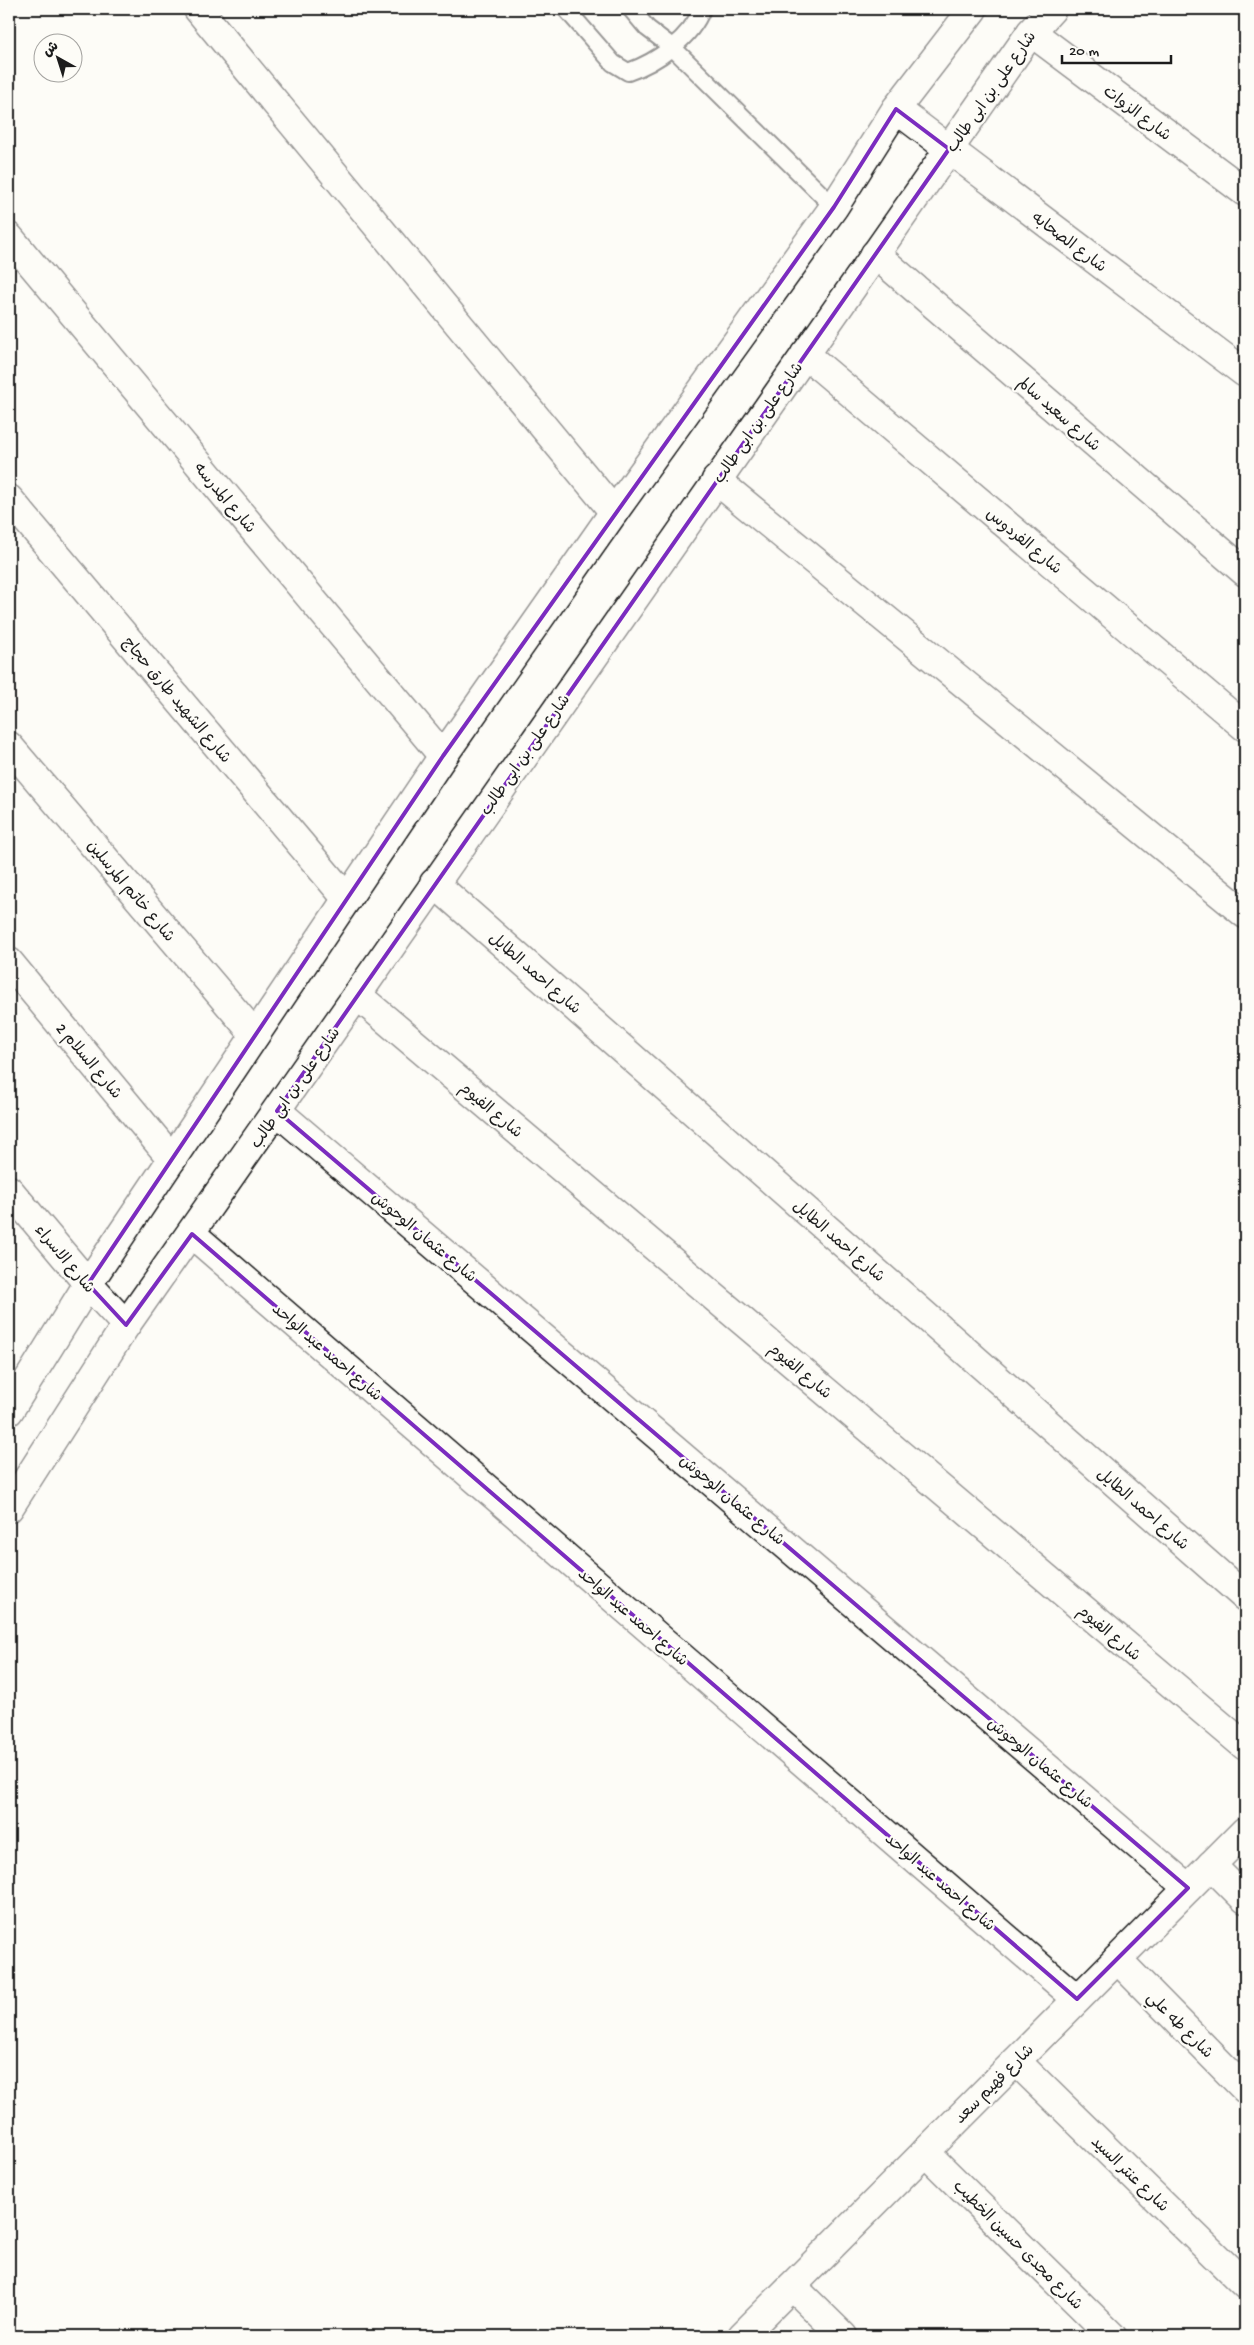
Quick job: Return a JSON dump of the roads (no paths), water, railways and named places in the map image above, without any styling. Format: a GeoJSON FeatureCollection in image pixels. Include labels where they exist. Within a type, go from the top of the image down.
{"type":"FeatureCollection","features":[{"type":"Feature","properties":{"kind":"street"},"geometry":{"type":"LineString","coordinates":[[198,9],[614,512]]}},
{"type":"Feature","properties":{"kind":"street"},"geometry":{"type":"LineString","coordinates":[[9,1411],[88,1284],[443,756],[614,512],[834,207],[896,109],[973,9]]}},
{"type":"Feature","properties":{"kind":"street","name":"شارع على بن ابى طالب"},"geometry":{"type":"LineString","coordinates":[[9,1508],[126,1325],[192,1234],[434,883],[1031,32],[1052,9]]}},
{"type":"Feature","properties":{"kind":"street","name":"شارع الزوات"},"geometry":{"type":"LineString","coordinates":[[1031,32],[1245,192]]}},
{"type":"Feature","properties":{"kind":"street","name":"شارع الصحابه"},"geometry":{"type":"LineString","coordinates":[[896,109],[1245,374]]}},
{"type":"Feature","properties":{"kind":"street","name":"شارع المدرسه"},"geometry":{"type":"LineString","coordinates":[[9,237],[443,756]]}},
{"type":"Feature","properties":{"kind":"street","name":"شارع سعيد سالم"},"geometry":{"type":"LineString","coordinates":[[875,254],[1245,572]]}},
{"type":"Feature","properties":{"kind":"street","name":"شارع الفردوس"},"geometry":{"type":"LineString","coordinates":[[805,354],[1245,727]]}},
{"type":"Feature","properties":{"kind":"street"},"geometry":{"type":"LineString","coordinates":[[716,480],[1245,914]]}},
{"type":"Feature","properties":{"kind":"street","name":"شارع الشهيد طارق حجاج"},"geometry":{"type":"LineString","coordinates":[[9,499],[347,899]]}},
{"type":"Feature","properties":{"kind":"street","name":"شارع خاتم المرسلين"},"geometry":{"type":"LineString","coordinates":[[9,746],[255,1035]]}},
{"type":"Feature","properties":{"kind":"street","name":"شارع احمد الطايل"},"geometry":{"type":"LineString","coordinates":[[434,883],[1245,1597]]}},
{"type":"Feature","properties":{"kind":"street","name":"شارع السلام 2"},"geometry":{"type":"LineString","coordinates":[[9,962],[172,1159]]}},
{"type":"Feature","properties":{"kind":"street","name":"شارع الفيوم"},"geometry":{"type":"LineString","coordinates":[[356,995],[1245,1746]]}},
{"type":"Feature","properties":{"kind":"street","name":"شارع عثمان الوحوش"},"geometry":{"type":"LineString","coordinates":[[277,1111],[1188,1888]]}},
{"type":"Feature","properties":{"kind":"street","name":"شارع الاسراء"},"geometry":{"type":"LineString","coordinates":[[9,1190],[88,1284],[126,1325]]}},
{"type":"Feature","properties":{"kind":"street","name":"شارع احمد عبد الواحد"},"geometry":{"type":"LineString","coordinates":[[192,1234],[1077,1999]]}},
{"type":"Feature","properties":{"kind":"street","name":"شارع فهيم سعد"},"geometry":{"type":"LineString","coordinates":[[742,2336],[1245,1831]]}},
{"type":"Feature","properties":{"kind":"street"},"geometry":{"type":"LineString","coordinates":[[1211,1865],[1245,1899]]}},
{"type":"Feature","properties":{"kind":"street","name":"شارع طه علي"},"geometry":{"type":"LineString","coordinates":[[1117,1959],[1245,2089]]}},
{"type":"Feature","properties":{"kind":"street","name":"شارع عنتر السيد"},"geometry":{"type":"LineString","coordinates":[[1016,2061],[1245,2285]]}},
{"type":"Feature","properties":{"kind":"street","name":"شارع مجدى حسين الخطيب"},"geometry":{"type":"LineString","coordinates":[[925,2152],[1112,2336]]}},
{"type":"Feature","properties":{"kind":"street"},"geometry":{"type":"LineString","coordinates":[[792,2286],[843,2336]]}},
{"type":"Feature","properties":{"kind":"lane"},"geometry":{"type":"LineString","coordinates":[[566,9],[613,63],[628,72],[643,67],[672,47],[698,21],[702,9]]}},
{"type":"Feature","properties":{"kind":"lane"},"geometry":{"type":"LineString","coordinates":[[631,9],[648,28],[672,47],[834,207]]}}]}
